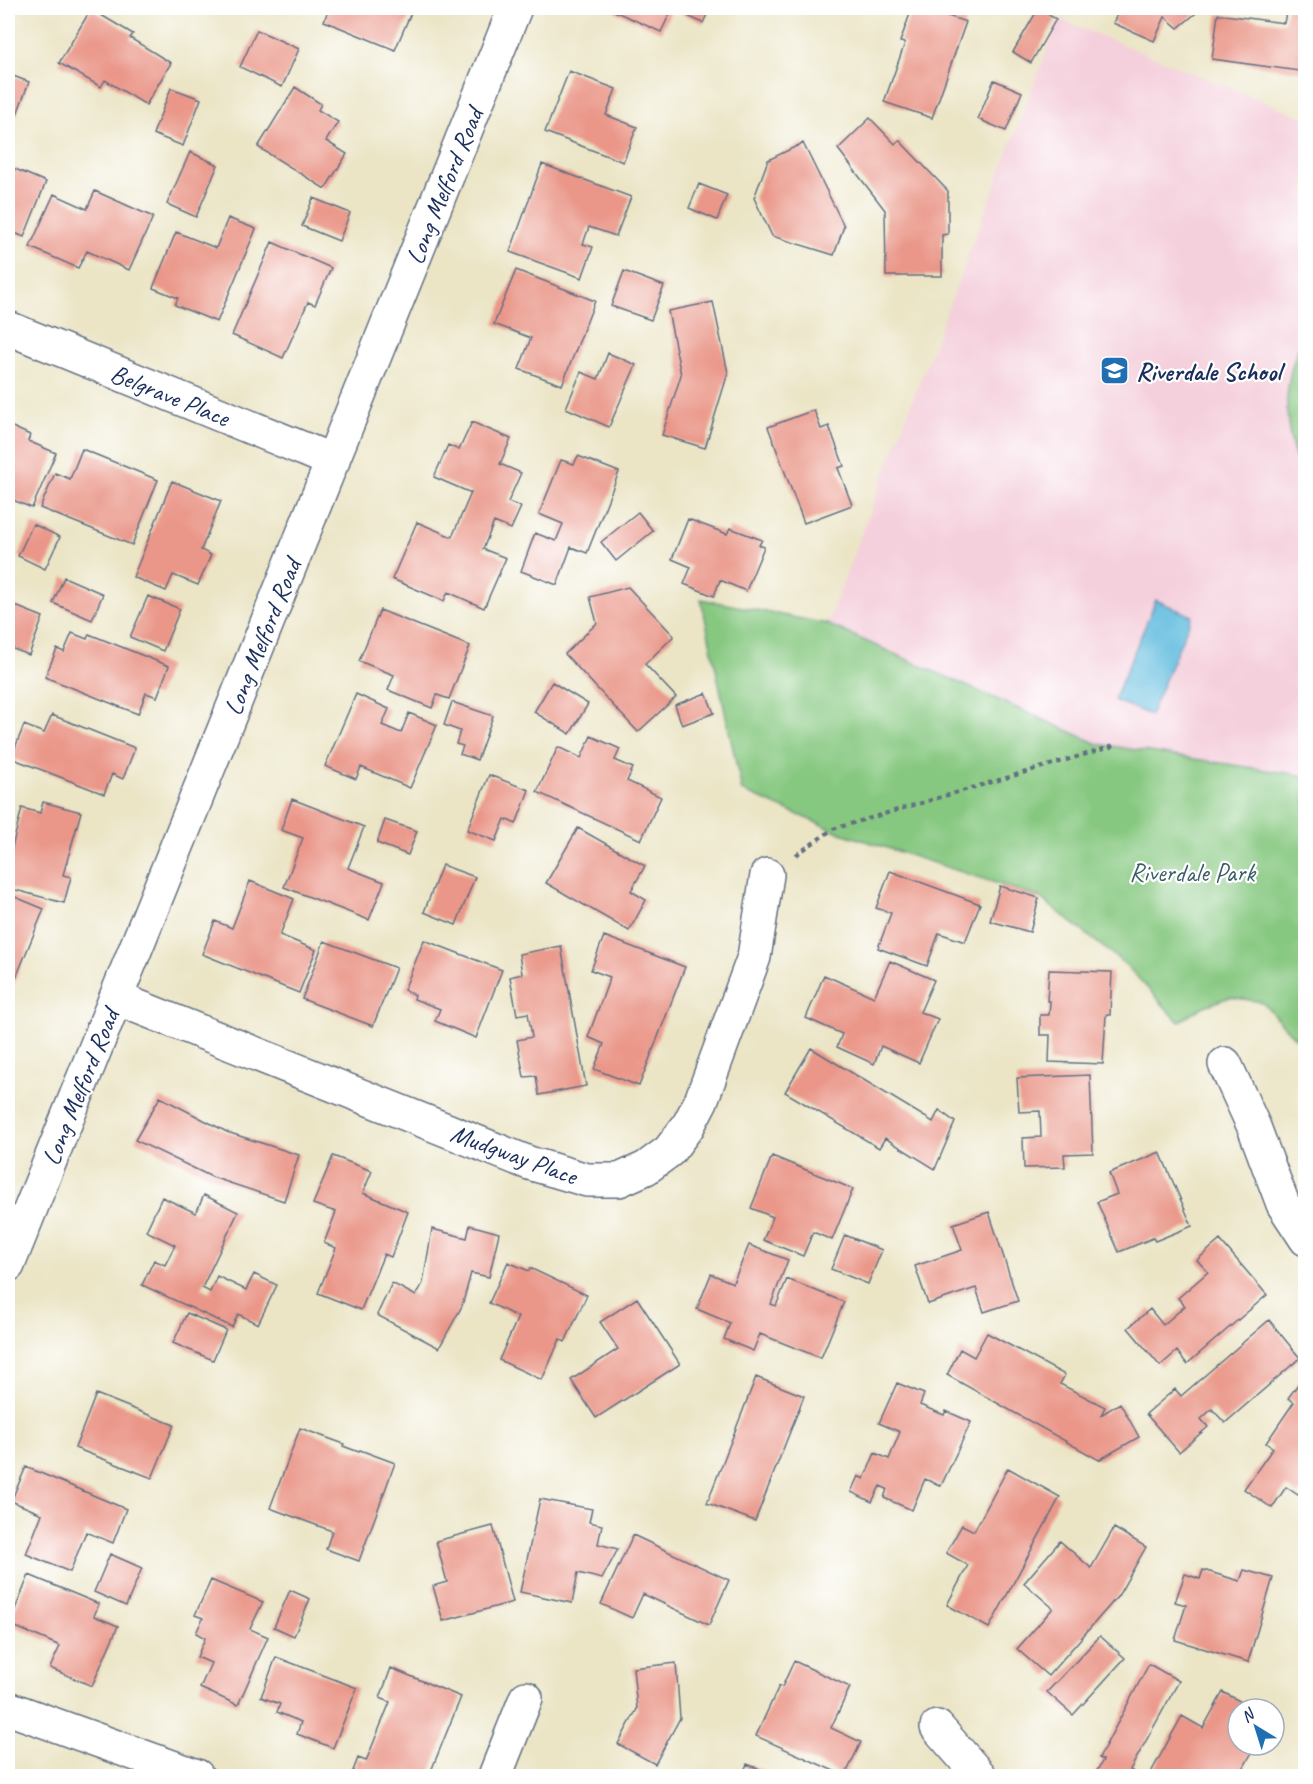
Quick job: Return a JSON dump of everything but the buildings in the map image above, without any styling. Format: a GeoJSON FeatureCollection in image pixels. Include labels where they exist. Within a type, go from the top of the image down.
{"type":"FeatureCollection","features":[{"type":"Feature","properties":{"kind":"street","name":"Long Melford Road"},"geometry":{"type":"LineString","coordinates":[[8,1265],[515,8]]}},
{"type":"Feature","properties":{"kind":"street","name":"Belgrave Place"},"geometry":{"type":"LineString","coordinates":[[8,328],[333,461]]}},
{"type":"Feature","properties":{"kind":"street","name":"Mudgway Place"},"geometry":{"type":"LineString","coordinates":[[116,998],[529,1163],[587,1180],[619,1180],[646,1168],[669,1151],[688,1125],[701,1101],[754,957],[767,875]]}},
{"type":"Feature","properties":{"kind":"street"},"geometry":{"type":"LineString","coordinates":[[1225,1064],[1254,1127],[1283,1204],[1305,1239]]}},
{"type":"Feature","properties":{"kind":"street"},"geometry":{"type":"LineString","coordinates":[[495,1776],[525,1698]]}},
{"type":"Feature","properties":{"kind":"street"},"geometry":{"type":"LineString","coordinates":[[8,1708],[197,1776]]}},
{"type":"Feature","properties":{"kind":"street"},"geometry":{"type":"LineString","coordinates":[[937,1727],[980,1776]]}},
{"type":"Feature","properties":{"kind":"path"},"geometry":{"type":"LineString","coordinates":[[767,875],[833,829],[1114,746]]}},
{"type":"Feature","properties":{"kind":"shaded area","name":"Riverdale School"},"geometry":{"type":"Polygon","coordinates":[[[1059,19],[1305,118],[1305,776],[1098,744],[827,624],[1059,19]]]}},
{"type":"Feature","properties":{"kind":"green space"},"geometry":{"type":"Polygon","coordinates":[[[1305,335],[1305,482],[1292,445],[1287,408],[1291,371],[1305,335]]]}},
{"type":"Feature","properties":{"kind":"green space","name":"Riverdale Park"},"geometry":{"type":"Polygon","coordinates":[[[701,599],[827,624],[1098,744],[1305,776],[1305,1026],[1295,1038],[1262,1002],[1230,997],[1202,1007],[1179,1022],[1126,965],[1039,897],[841,833],[742,791],[701,599]]]}},
{"type":"Feature","properties":{"kind":"water"},"geometry":{"type":"Polygon","coordinates":[[[1156,600],[1192,616],[1150,715],[1114,700],[1156,600]]]}},
{"type":"Feature","properties":{"kind":"place","name":"Riverdale School"},"geometry":{"type":"Point","coordinates":[1115,371]}}]}
